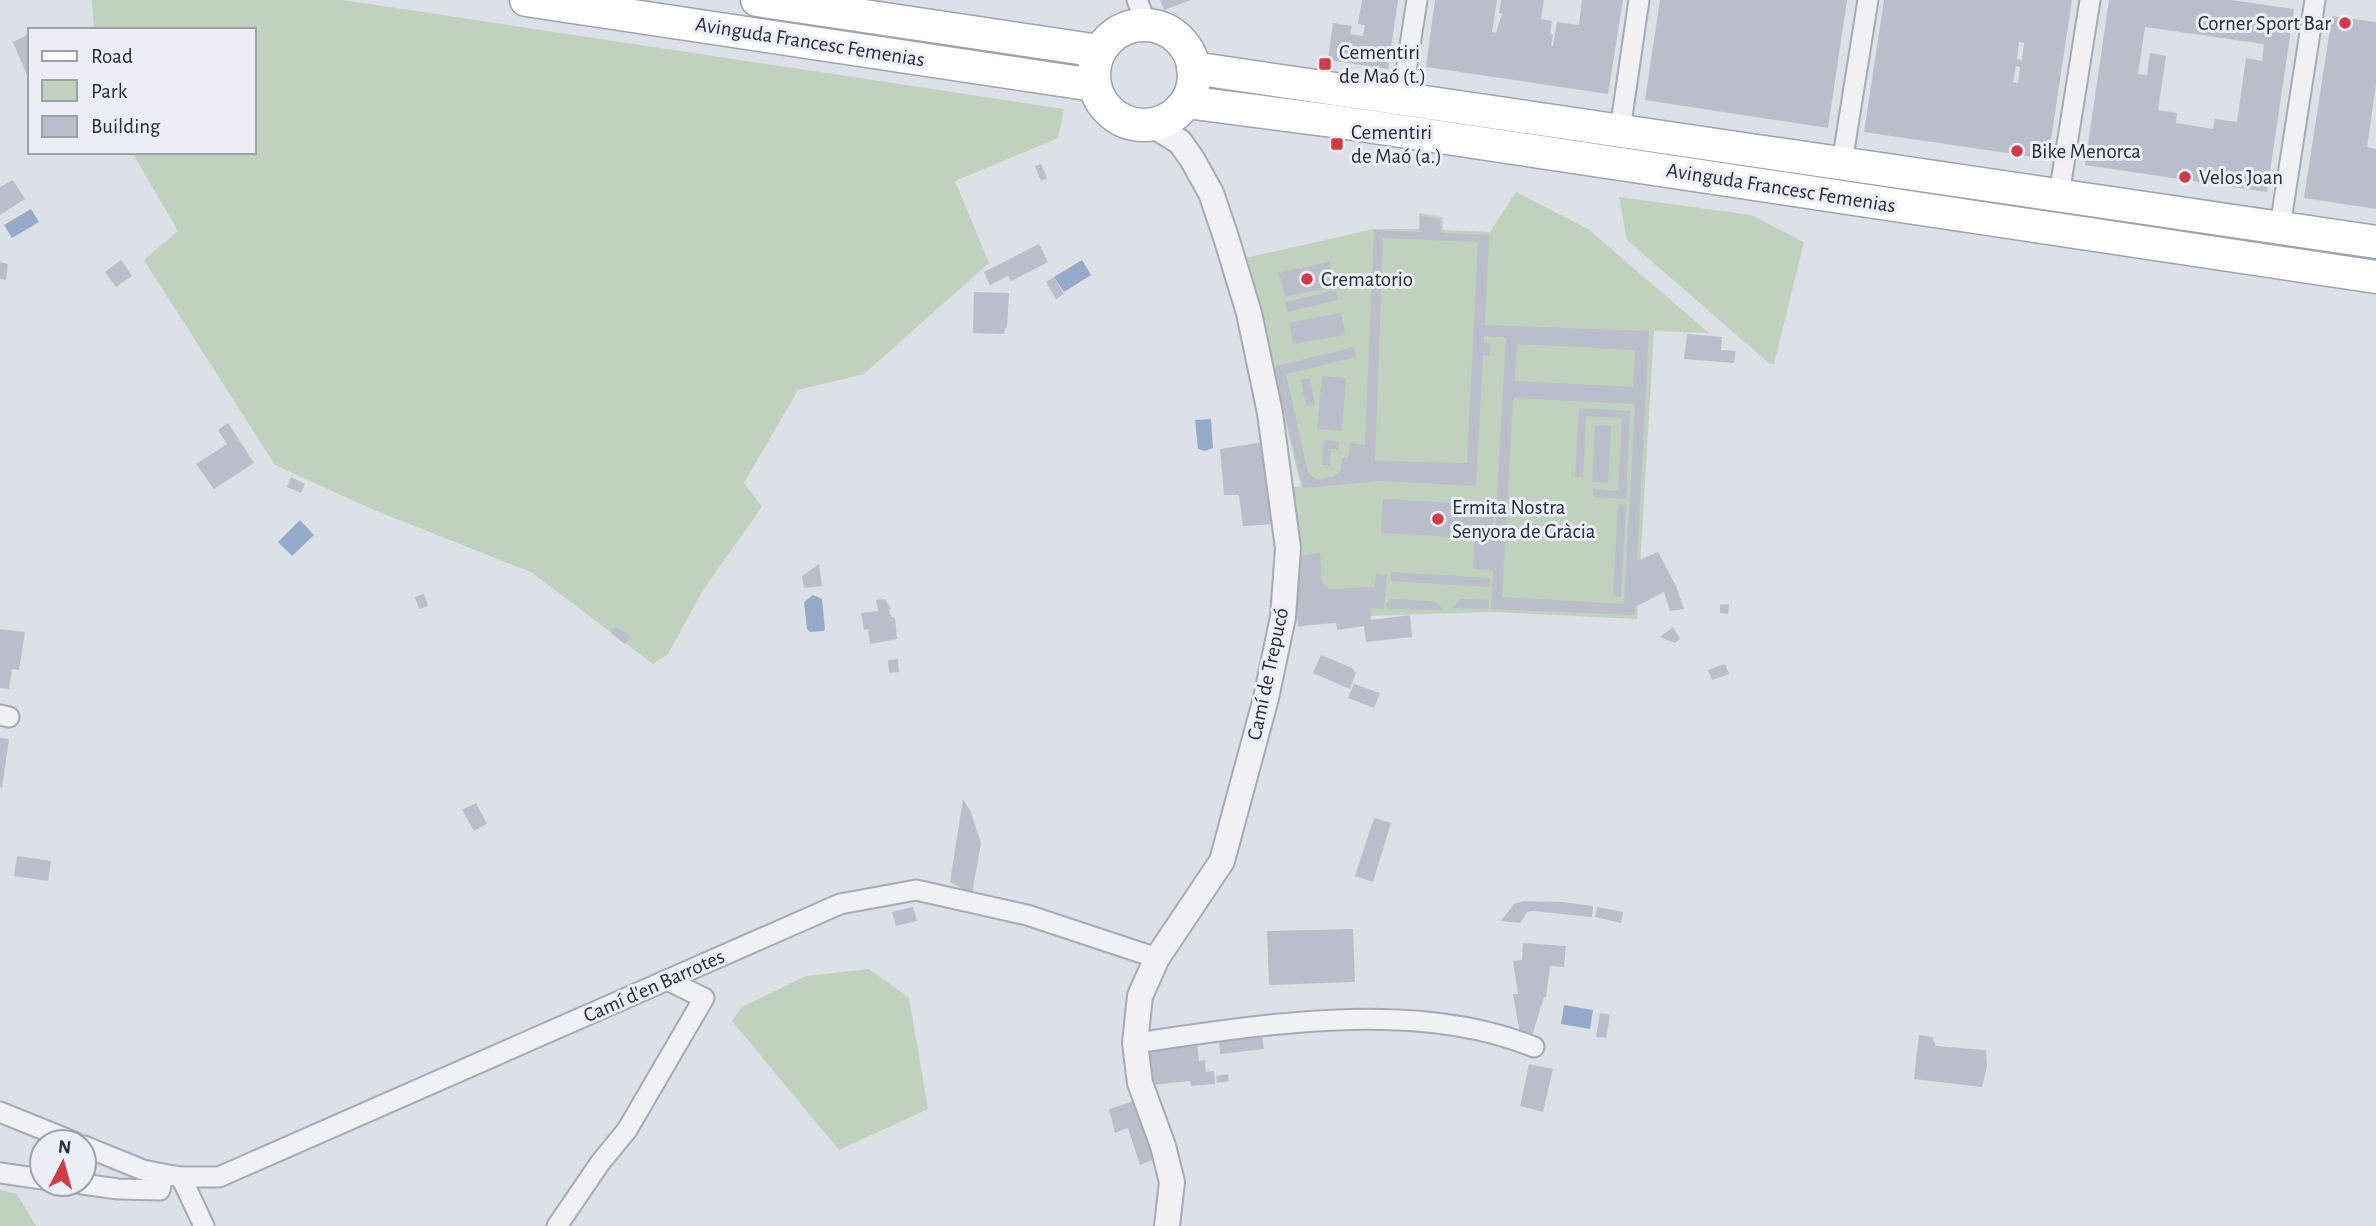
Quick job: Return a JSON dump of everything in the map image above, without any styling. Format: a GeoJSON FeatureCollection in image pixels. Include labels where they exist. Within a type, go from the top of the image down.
{"type":"FeatureCollection","features":[{"type":"Feature","properties":{"kind":"main road","name":"Avinguda Francesc Femenias"},"geometry":{"type":"LineString","coordinates":[[527,0],[1094,85]]}},
{"type":"Feature","properties":{"kind":"main road","name":"Avinguda Francesc Femenias"},"geometry":{"type":"LineString","coordinates":[[757,0],[1099,51]]}},
{"type":"Feature","properties":{"kind":"main road"},"geometry":{"type":"LineString","coordinates":[[1142,12],[1182,43],[1194,68],[1194,79],[1186,102],[1165,120],[1151,124],[1121,120],[1109,111],[1094,85],[1094,67],[1099,51],[1111,36],[1128,27],[1142,12]]}},
{"type":"Feature","properties":{"kind":"main road","name":"Avinguda Francesc Femenias"},"geometry":{"type":"LineString","coordinates":[[1194,68],[2376,242]]}},
{"type":"Feature","properties":{"kind":"main road","name":"Avinguda Francesc Femenias"},"geometry":{"type":"LineString","coordinates":[[1186,102],[1353,124],[2376,277]]}},
{"type":"Feature","properties":{"kind":"street"},"geometry":{"type":"LineString","coordinates":[[1402,97],[1417,0]]}},
{"type":"Feature","properties":{"kind":"street"},"geometry":{"type":"LineString","coordinates":[[1620,130],[1639,0]]}},
{"type":"Feature","properties":{"kind":"street"},"geometry":{"type":"LineString","coordinates":[[1842,163],[1868,0]]}},
{"type":"Feature","properties":{"kind":"street"},"geometry":{"type":"LineString","coordinates":[[2059,195],[2090,0]]}},
{"type":"Feature","properties":{"kind":"street"},"geometry":{"type":"LineString","coordinates":[[2280,227],[2315,0]]}},
{"type":"Feature","properties":{"kind":"street","name":"Camí de Trepucó"},"geometry":{"type":"LineString","coordinates":[[1151,124],[1180,142],[1211,192],[1249,313],[1270,413],[1288,548],[1283,617],[1266,698],[1222,861],[1157,958],[1140,996],[1135,1043],[1140,1083],[1163,1146],[1171,1182],[1167,1226]]}},
{"type":"Feature","properties":{"kind":"street","name":"Camí d'en Barrotes"},"geometry":{"type":"LineString","coordinates":[[98,1152],[143,1170],[172,1175],[219,1177],[840,904],[916,890],[1027,915],[1157,958]]}},
{"type":"Feature","properties":{"kind":"street"},"geometry":{"type":"LineString","coordinates":[[557,1226],[600,1163],[627,1130],[704,998],[667,980]]}},
{"type":"Feature","properties":{"kind":"street"},"geometry":{"type":"LineString","coordinates":[[1135,1043],[1319,1020],[1416,1020],[1502,1034],[1534,1047]]}},
{"type":"Feature","properties":{"kind":"street"},"geometry":{"type":"LineString","coordinates":[[0,1112],[39,1128]]}},
{"type":"Feature","properties":{"kind":"street"},"geometry":{"type":"LineString","coordinates":[[0,1173],[28,1177]]}},
{"type":"Feature","properties":{"kind":"street"},"geometry":{"type":"LineString","coordinates":[[98,1186],[160,1190],[172,1175],[204,1226]]}},
{"type":"Feature","properties":{"kind":"green space"},"geometry":{"type":"Polygon","coordinates":[[[92,0],[343,0],[1064,109],[1058,138],[955,181],[989,263],[864,374],[798,390],[744,483],[762,507],[703,590],[668,654],[653,664],[531,572],[374,510],[275,465],[144,260],[178,231],[133,154],[256,154],[256,28],[94,28],[92,0]]]}},
{"type":"Feature","properties":{"kind":"green space"},"geometry":{"type":"Polygon","coordinates":[[[1516,192],[1588,229],[1709,333],[1654,331],[1637,619],[1496,612],[1364,616],[1299,627],[1288,488],[1301,486],[1245,258],[1374,229],[1419,229],[1419,213],[1442,217],[1443,230],[1490,232],[1516,192]]]}},
{"type":"Feature","properties":{"kind":"green space"},"geometry":{"type":"Polygon","coordinates":[[[1619,197],[1751,215],[1804,242],[1774,364],[1770,364],[1627,240],[1619,197]]]}},
{"type":"Feature","properties":{"kind":"green space"},"geometry":{"type":"Polygon","coordinates":[[[869,969],[909,998],[928,1109],[839,1150],[732,1021],[742,1007],[806,976],[869,969]]]}},
{"type":"Feature","properties":{"kind":"green space"},"geometry":{"type":"Polygon","coordinates":[[[0,1190],[17,1194],[36,1226],[0,1226],[0,1190]]]}},
{"type":"Feature","properties":{"kind":"water"},"geometry":{"type":"Polygon","coordinates":[[[31,209],[39,222],[12,238],[4,225],[31,209]]]}},
{"type":"Feature","properties":{"kind":"water"},"geometry":{"type":"Polygon","coordinates":[[[1082,260],[1091,275],[1064,292],[1054,277],[1082,260]]]}},
{"type":"Feature","properties":{"kind":"water"},"geometry":{"type":"Polygon","coordinates":[[[1211,419],[1213,448],[1205,451],[1198,449],[1195,420],[1211,419]]]}},
{"type":"Feature","properties":{"kind":"water"},"geometry":{"type":"Polygon","coordinates":[[[300,520],[314,535],[292,556],[278,542],[300,520]]]}},
{"type":"Feature","properties":{"kind":"water"},"geometry":{"type":"Polygon","coordinates":[[[813,595],[822,599],[824,631],[810,632],[807,629],[804,602],[813,595]]]}},
{"type":"Feature","properties":{"kind":"water"},"geometry":{"type":"Polygon","coordinates":[[[1564,1005],[1593,1010],[1590,1029],[1561,1024],[1564,1005]]]}},
{"type":"Feature","properties":{"kind":"building"},"geometry":{"type":"Polygon","coordinates":[[[1160,0],[1191,0],[1164,10],[1160,0]]]}},
{"type":"Feature","properties":{"kind":"building"},"geometry":{"type":"Polygon","coordinates":[[[1362,0],[1398,0],[1388,69],[1328,60],[1333,23],[1352,26],[1350,34],[1363,36],[1365,25],[1358,24],[1362,0]]]}},
{"type":"Feature","properties":{"kind":"building"},"geometry":{"type":"Polygon","coordinates":[[[1435,0],[1497,0],[1492,32],[1496,33],[1502,14],[1499,13],[1501,0],[1544,0],[1541,19],[1552,21],[1550,34],[1553,34],[1553,46],[1557,22],[1579,25],[1582,0],[1623,0],[1608,94],[1426,67],[1435,0]]]}},
{"type":"Feature","properties":{"kind":"building"},"geometry":{"type":"Polygon","coordinates":[[[1660,0],[1847,0],[1828,128],[1645,100],[1660,0]]]}},
{"type":"Feature","properties":{"kind":"building"},"geometry":{"type":"Polygon","coordinates":[[[1884,0],[2072,0],[2048,159],[1864,132],[1884,0]],[[2019,42],[2017,59],[2022,60],[2024,43],[2019,42]],[[2016,66],[2013,82],[2018,83],[2020,67],[2016,66]]]}},
{"type":"Feature","properties":{"kind":"building"},"geometry":{"type":"Polygon","coordinates":[[[2109,0],[2231,0],[2294,9],[2267,192],[2085,165],[2109,0]],[[2145,27],[2138,74],[2147,75],[2150,53],[2166,56],[2158,110],[2177,113],[2176,123],[2213,129],[2215,119],[2237,122],[2246,58],[2262,61],[2264,44],[2145,27]]]}},
{"type":"Feature","properties":{"kind":"building"},"geometry":{"type":"Polygon","coordinates":[[[2332,16],[2376,22],[2376,85],[2367,147],[2376,149],[2376,209],[2304,198],[2332,16]]]}},
{"type":"Feature","properties":{"kind":"building"},"geometry":{"type":"Polygon","coordinates":[[[28,34],[28,78],[13,42],[28,34]]]}},
{"type":"Feature","properties":{"kind":"building"},"geometry":{"type":"Polygon","coordinates":[[[1041,164],[1047,178],[1041,181],[1035,166],[1041,164]]]}},
{"type":"Feature","properties":{"kind":"building"},"geometry":{"type":"Polygon","coordinates":[[[13,180],[25,199],[0,215],[0,187],[13,180]]]}},
{"type":"Feature","properties":{"kind":"building"},"geometry":{"type":"Polygon","coordinates":[[[1420,216],[1440,219],[1441,233],[1489,235],[1485,325],[1649,331],[1637,561],[1658,552],[1676,586],[1684,609],[1670,611],[1664,592],[1635,607],[1635,615],[1491,609],[1493,570],[1473,569],[1475,531],[1495,532],[1506,337],[1484,336],[1484,343],[1490,344],[1490,356],[1483,355],[1476,486],[1382,481],[1303,488],[1273,367],[1354,347],[1356,357],[1286,374],[1308,473],[1316,479],[1333,477],[1341,470],[1342,458],[1348,458],[1350,443],[1365,445],[1374,230],[1420,232],[1420,216]],[[1383,238],[1375,461],[1467,463],[1478,242],[1383,238]],[[1517,344],[1515,381],[1633,387],[1635,350],[1517,344]],[[1513,398],[1502,597],[1624,604],[1635,404],[1513,398]]]}},
{"type":"Feature","properties":{"kind":"building"},"geometry":{"type":"Polygon","coordinates":[[[1039,244],[1048,262],[1011,281],[1008,276],[990,285],[984,272],[1039,244]]]}},
{"type":"Feature","properties":{"kind":"building"},"geometry":{"type":"Polygon","coordinates":[[[121,260],[132,276],[116,287],[105,272],[121,260]]]}},
{"type":"Feature","properties":{"kind":"building"},"geometry":{"type":"Polygon","coordinates":[[[0,262],[8,264],[6,280],[0,279],[0,262]]]}},
{"type":"Feature","properties":{"kind":"building","name":"Crematorio"},"geometry":{"type":"Polygon","coordinates":[[[1329,262],[1335,286],[1285,297],[1279,273],[1329,262]]]}},
{"type":"Feature","properties":{"kind":"building"},"geometry":{"type":"Polygon","coordinates":[[[1054,277],[1064,294],[1056,299],[1046,282],[1054,277]]]}},
{"type":"Feature","properties":{"kind":"building"},"geometry":{"type":"Polygon","coordinates":[[[1336,290],[1338,300],[1287,312],[1285,302],[1336,290]]]}},
{"type":"Feature","properties":{"kind":"building"},"geometry":{"type":"Polygon","coordinates":[[[974,292],[1009,293],[1007,328],[1004,334],[973,333],[974,292]]]}},
{"type":"Feature","properties":{"kind":"building"},"geometry":{"type":"Polygon","coordinates":[[[1341,313],[1345,335],[1293,344],[1289,323],[1341,313]]]}},
{"type":"Feature","properties":{"kind":"building"},"geometry":{"type":"Polygon","coordinates":[[[1687,334],[1722,337],[1721,350],[1736,351],[1734,363],[1684,359],[1687,334]]]}},
{"type":"Feature","properties":{"kind":"building"},"geometry":{"type":"Polygon","coordinates":[[[1322,376],[1346,378],[1342,431],[1317,429],[1322,376]]]}},
{"type":"Feature","properties":{"kind":"building"},"geometry":{"type":"Polygon","coordinates":[[[1310,378],[1315,405],[1306,406],[1301,380],[1310,378]]]}},
{"type":"Feature","properties":{"kind":"building"},"geometry":{"type":"Polygon","coordinates":[[[1579,408],[1630,411],[1626,499],[1593,497],[1593,489],[1618,491],[1622,418],[1586,416],[1583,477],[1575,477],[1579,408]]]}},
{"type":"Feature","properties":{"kind":"building"},"geometry":{"type":"Polygon","coordinates":[[[228,423],[254,463],[214,489],[196,464],[227,444],[218,430],[228,423]]]}},
{"type":"Feature","properties":{"kind":"building"},"geometry":{"type":"Polygon","coordinates":[[[1595,425],[1611,426],[1608,483],[1592,482],[1595,425]]]}},
{"type":"Feature","properties":{"kind":"building"},"geometry":{"type":"Polygon","coordinates":[[[1324,440],[1339,441],[1338,449],[1331,449],[1330,465],[1322,465],[1324,440]]]}},
{"type":"Feature","properties":{"kind":"building"},"geometry":{"type":"Polygon","coordinates":[[[1264,442],[1274,524],[1243,526],[1239,495],[1224,495],[1220,449],[1264,442]]]}},
{"type":"Feature","properties":{"kind":"building"},"geometry":{"type":"Polygon","coordinates":[[[291,477],[305,484],[301,493],[287,487],[291,477]]]}},
{"type":"Feature","properties":{"kind":"building","name":"Ermita Nostra Senyora de Gràcia"},"geometry":{"type":"Polygon","coordinates":[[[1383,499],[1474,504],[1474,508],[1490,512],[1494,521],[1489,529],[1472,529],[1471,538],[1381,533],[1383,499]]]}},
{"type":"Feature","properties":{"kind":"building"},"geometry":{"type":"Polygon","coordinates":[[[1618,504],[1626,505],[1621,597],[1613,596],[1618,504]]]}},
{"type":"Feature","properties":{"kind":"building"},"geometry":{"type":"Polygon","coordinates":[[[1320,553],[1322,582],[1329,589],[1375,587],[1376,573],[1387,575],[1384,609],[1372,608],[1371,620],[1410,615],[1412,637],[1366,642],[1364,626],[1337,630],[1336,623],[1298,626],[1290,557],[1320,553]]]}},
{"type":"Feature","properties":{"kind":"building"},"geometry":{"type":"Polygon","coordinates":[[[819,564],[822,586],[804,588],[802,576],[819,564]]]}},
{"type":"Feature","properties":{"kind":"building"},"geometry":{"type":"Polygon","coordinates":[[[1391,572],[1490,578],[1489,587],[1391,581],[1391,572]]]}},
{"type":"Feature","properties":{"kind":"building"},"geometry":{"type":"Polygon","coordinates":[[[424,594],[428,606],[419,609],[415,597],[424,594]]]}},
{"type":"Feature","properties":{"kind":"building"},"geometry":{"type":"Polygon","coordinates":[[[885,599],[891,609],[891,617],[895,618],[897,639],[870,644],[868,629],[864,630],[861,613],[878,611],[876,600],[885,599]]]}},
{"type":"Feature","properties":{"kind":"building"},"geometry":{"type":"Polygon","coordinates":[[[1390,599],[1430,601],[1437,603],[1443,610],[1388,609],[1386,604],[1390,599]]]}},
{"type":"Feature","properties":{"kind":"building"},"geometry":{"type":"Polygon","coordinates":[[[1460,599],[1489,600],[1489,609],[1453,608],[1460,599]]]}},
{"type":"Feature","properties":{"kind":"building"},"geometry":{"type":"Polygon","coordinates":[[[1729,604],[1728,614],[1720,613],[1720,605],[1729,604]]]}},
{"type":"Feature","properties":{"kind":"building"},"geometry":{"type":"Polygon","coordinates":[[[616,626],[631,636],[625,644],[611,633],[616,626]]]}},
{"type":"Feature","properties":{"kind":"building"},"geometry":{"type":"Polygon","coordinates":[[[1673,627],[1680,639],[1675,643],[1660,637],[1673,627]]]}},
{"type":"Feature","properties":{"kind":"building"},"geometry":{"type":"Polygon","coordinates":[[[0,629],[25,632],[19,670],[12,669],[9,689],[0,688],[0,629]]]}},
{"type":"Feature","properties":{"kind":"building"},"geometry":{"type":"Polygon","coordinates":[[[1321,655],[1352,668],[1356,673],[1350,689],[1313,673],[1321,655]]]}},
{"type":"Feature","properties":{"kind":"building"},"geometry":{"type":"Polygon","coordinates":[[[898,659],[899,672],[889,673],[888,660],[898,659]]]}},
{"type":"Feature","properties":{"kind":"building"},"geometry":{"type":"Polygon","coordinates":[[[1725,664],[1729,674],[1712,680],[1708,670],[1725,664]]]}},
{"type":"Feature","properties":{"kind":"building"},"geometry":{"type":"Polygon","coordinates":[[[1354,684],[1380,693],[1374,708],[1348,698],[1354,684]]]}},
{"type":"Feature","properties":{"kind":"building"},"geometry":{"type":"Polygon","coordinates":[[[0,738],[9,739],[2,788],[0,787],[0,738]]]}},
{"type":"Feature","properties":{"kind":"building"},"geometry":{"type":"Polygon","coordinates":[[[963,799],[971,812],[981,843],[972,894],[950,882],[963,799]]]}},
{"type":"Feature","properties":{"kind":"building"},"geometry":{"type":"Polygon","coordinates":[[[476,803],[487,824],[474,831],[462,810],[476,803]]]}},
{"type":"Feature","properties":{"kind":"building"},"geometry":{"type":"Polygon","coordinates":[[[1374,818],[1391,823],[1373,882],[1355,876],[1374,818]]]}},
{"type":"Feature","properties":{"kind":"building"},"geometry":{"type":"Polygon","coordinates":[[[17,856],[51,861],[48,881],[14,876],[17,856]]]}},
{"type":"Feature","properties":{"kind":"building"},"geometry":{"type":"Polygon","coordinates":[[[1523,901],[1593,906],[1592,917],[1532,911],[1527,912],[1520,923],[1501,921],[1514,904],[1523,901]]]}},
{"type":"Feature","properties":{"kind":"building"},"geometry":{"type":"Polygon","coordinates":[[[913,907],[917,921],[896,926],[892,912],[913,907]]]}},
{"type":"Feature","properties":{"kind":"building"},"geometry":{"type":"Polygon","coordinates":[[[1597,907],[1623,912],[1621,923],[1595,917],[1597,907]]]}},
{"type":"Feature","properties":{"kind":"building"},"geometry":{"type":"Polygon","coordinates":[[[1353,929],[1355,982],[1269,985],[1267,931],[1353,929]]]}},
{"type":"Feature","properties":{"kind":"building"},"geometry":{"type":"Polygon","coordinates":[[[1523,943],[1566,946],[1564,967],[1550,966],[1546,997],[1530,1043],[1521,1039],[1513,994],[1518,994],[1513,961],[1522,960],[1523,943]]]}},
{"type":"Feature","properties":{"kind":"building"},"geometry":{"type":"Polygon","coordinates":[[[1600,1013],[1610,1015],[1606,1038],[1596,1037],[1600,1013]]]}},
{"type":"Feature","properties":{"kind":"building"},"geometry":{"type":"Polygon","coordinates":[[[1262,1035],[1264,1049],[1220,1054],[1219,1039],[1262,1035]]]}},
{"type":"Feature","properties":{"kind":"building"},"geometry":{"type":"Polygon","coordinates":[[[1919,1035],[1932,1037],[1936,1046],[1986,1050],[1987,1066],[1982,1087],[1914,1079],[1919,1035]]]}},
{"type":"Feature","properties":{"kind":"building"},"geometry":{"type":"Polygon","coordinates":[[[1197,1041],[1199,1061],[1205,1060],[1206,1072],[1214,1071],[1215,1084],[1191,1086],[1190,1081],[1152,1085],[1147,1046],[1197,1041]]]}},
{"type":"Feature","properties":{"kind":"building"},"geometry":{"type":"Polygon","coordinates":[[[1529,1064],[1553,1069],[1543,1112],[1520,1106],[1529,1064]]]}},
{"type":"Feature","properties":{"kind":"building"},"geometry":{"type":"Polygon","coordinates":[[[1228,1074],[1229,1081],[1217,1083],[1216,1076],[1228,1074]]]}},
{"type":"Feature","properties":{"kind":"building"},"geometry":{"type":"Polygon","coordinates":[[[1134,1101],[1155,1159],[1140,1165],[1128,1128],[1115,1133],[1109,1109],[1134,1101]]]}},
{"type":"Feature","properties":{"kind":"place","name":"Corner Sport Bar"},"geometry":{"type":"Point","coordinates":[2345,23]}},
{"type":"Feature","properties":{"kind":"place","name":"Cementiri de Maó (t.)"},"geometry":{"type":"Point","coordinates":[1325,64]}},
{"type":"Feature","properties":{"kind":"place","name":"Cementiri de Maó (a.)"},"geometry":{"type":"Point","coordinates":[1337,144]}},
{"type":"Feature","properties":{"kind":"place","name":"Bike Menorca"},"geometry":{"type":"Point","coordinates":[2017,151]}},
{"type":"Feature","properties":{"kind":"place","name":"Velos Joan"},"geometry":{"type":"Point","coordinates":[2185,177]}},
{"type":"Feature","properties":{"kind":"place","name":"Crematorio"},"geometry":{"type":"Point","coordinates":[1307,279]}},
{"type":"Feature","properties":{"kind":"place","name":"Ermita Nostra Senyora de Gràcia"},"geometry":{"type":"Point","coordinates":[1438,519]}}]}
